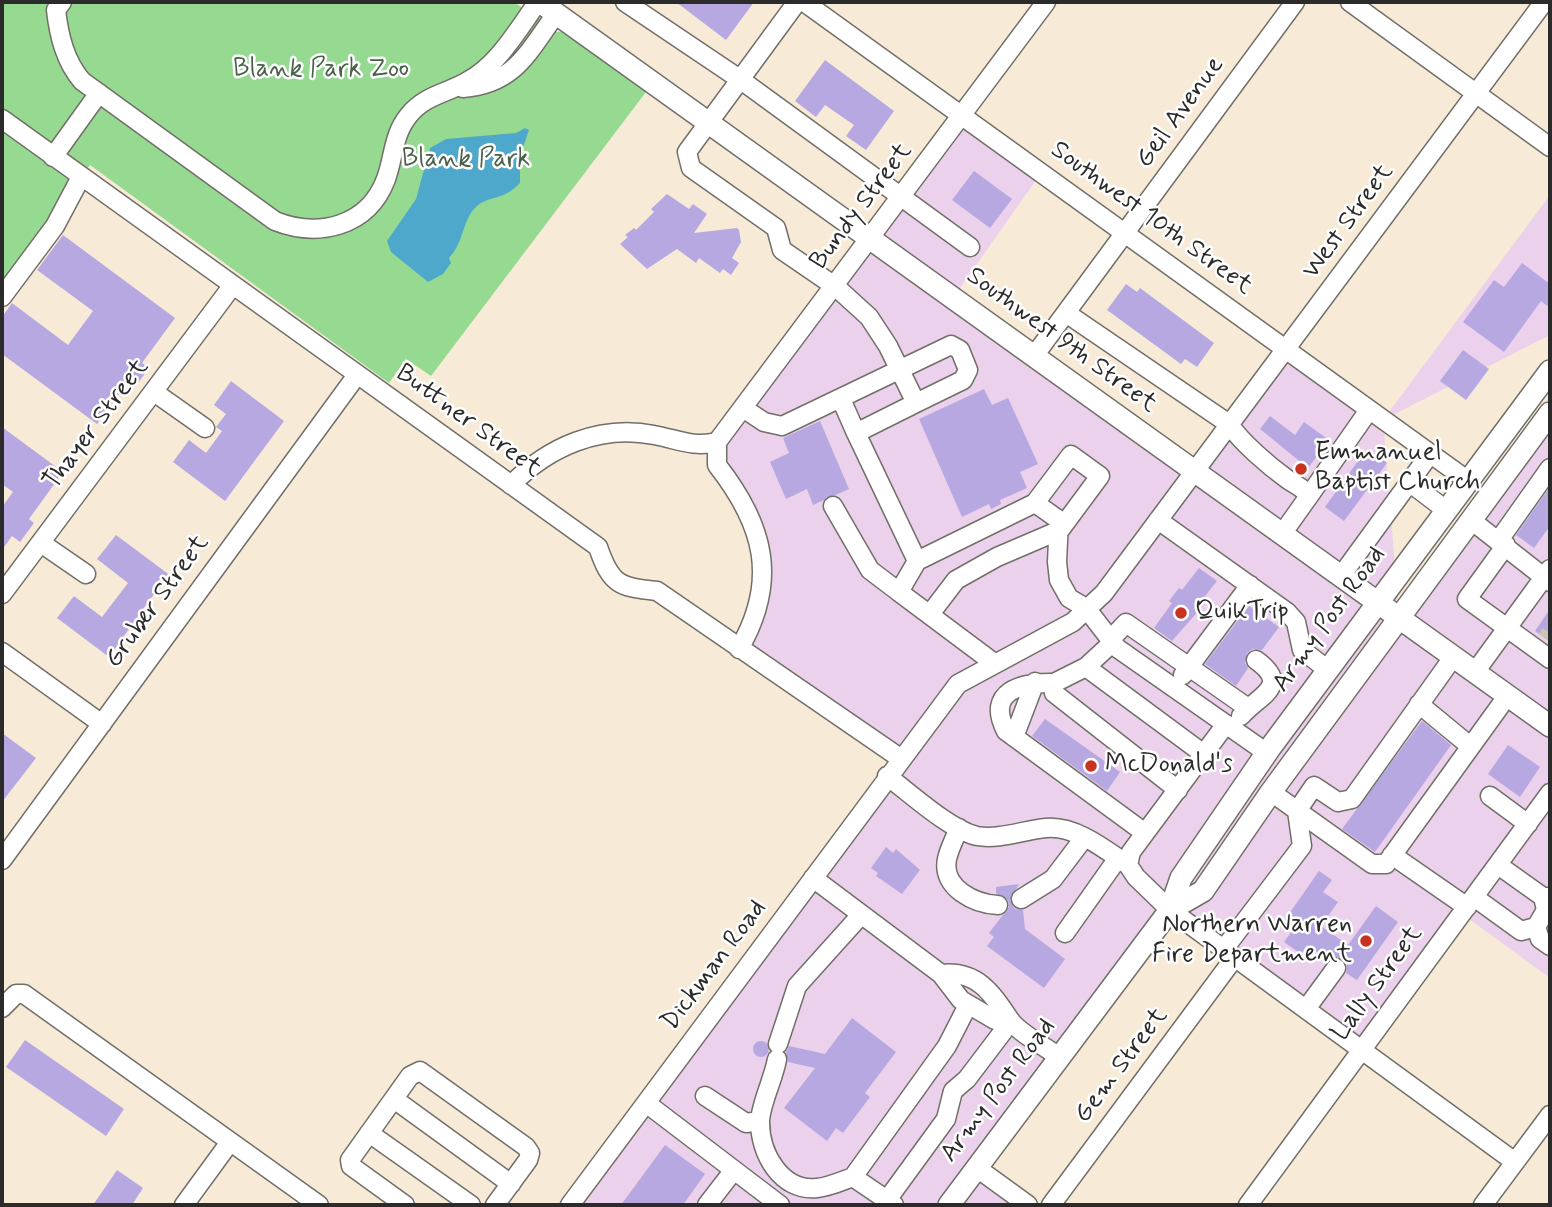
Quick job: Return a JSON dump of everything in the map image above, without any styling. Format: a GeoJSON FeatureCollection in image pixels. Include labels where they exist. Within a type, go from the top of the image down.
{"type":"FeatureCollection","features":[{"type":"Feature","properties":{"kind":"main road","name":"Southwest 9th Street"},"geometry":{"type":"LineString","coordinates":[[545,5],[1550,726]]}},
{"type":"Feature","properties":{"kind":"main road","name":"Army Post Road"},"geometry":{"type":"LineString","coordinates":[[949,1205],[1170,910],[1181,877],[1267,753],[1550,371]]}},
{"type":"Feature","properties":{"kind":"main road","name":"Army Post Road"},"geometry":{"type":"LineString","coordinates":[[1170,910],[1203,891],[1270,792],[1550,415]]}},
{"type":"Feature","properties":{"kind":"street"},"geometry":{"type":"LineString","coordinates":[[62,2],[56,10],[62,45],[73,70],[99,93],[275,221],[311,230],[331,228],[363,211],[377,195],[386,179],[397,132],[409,114],[423,101],[449,89],[478,87],[498,81],[512,72],[545,5]]}},
{"type":"Feature","properties":{"kind":"street"},"geometry":{"type":"LineString","coordinates":[[625,2],[741,80],[970,247]]}},
{"type":"Feature","properties":{"kind":"street"},"geometry":{"type":"LineString","coordinates":[[797,2],[687,152],[687,162],[691,168],[776,228],[782,250],[835,287],[869,317],[916,403]]}},
{"type":"Feature","properties":{"kind":"street","name":"Southwest 10th Street"},"geometry":{"type":"LineString","coordinates":[[804,2],[1467,480]]}},
{"type":"Feature","properties":{"kind":"street","name":"Bundy Street"},"geometry":{"type":"LineString","coordinates":[[717,442],[1046,2]]}},
{"type":"Feature","properties":{"kind":"street","name":"Geil Avenue"},"geometry":{"type":"LineString","coordinates":[[1034,356],[1295,2]]}},
{"type":"Feature","properties":{"kind":"street"},"geometry":{"type":"LineString","coordinates":[[1350,2],[1550,147]]}},
{"type":"Feature","properties":{"kind":"street","name":"West Street"},"geometry":{"type":"LineString","coordinates":[[1086,608],[1104,593],[1229,424],[1288,350],[1544,2]]}},
{"type":"Feature","properties":{"kind":"street"},"geometry":{"type":"LineString","coordinates":[[53,157],[99,93]]}},
{"type":"Feature","properties":{"kind":"street","name":"Buttner Street"},"geometry":{"type":"LineString","coordinates":[[2,120],[598,547],[606,571],[613,580],[627,587],[657,591],[901,758]]}},
{"type":"Feature","properties":{"kind":"street"},"geometry":{"type":"LineString","coordinates":[[2,297],[55,226],[81,177]]}},
{"type":"Feature","properties":{"kind":"street","name":"Thayer Street"},"geometry":{"type":"LineString","coordinates":[[2,594],[233,285]]}},
{"type":"Feature","properties":{"kind":"street"},"geometry":{"type":"LineString","coordinates":[[1066,313],[1229,424],[1238,436],[1285,477],[1305,490],[1308,496]]}},
{"type":"Feature","properties":{"kind":"street"},"geometry":{"type":"LineString","coordinates":[[743,408],[764,422],[782,426],[951,345],[960,350],[968,370],[964,380],[856,433]]}},
{"type":"Feature","properties":{"kind":"street","name":"Gruber Street"},"geometry":{"type":"LineString","coordinates":[[2,860],[357,375]]}},
{"type":"Feature","properties":{"kind":"street"},"geometry":{"type":"LineString","coordinates":[[154,391],[205,428]]}},
{"type":"Feature","properties":{"kind":"street"},"geometry":{"type":"LineString","coordinates":[[841,399],[917,561]]}},
{"type":"Feature","properties":{"kind":"street"},"geometry":{"type":"LineString","coordinates":[[1282,534],[1369,410]]}},
{"type":"Feature","properties":{"kind":"street"},"geometry":{"type":"LineString","coordinates":[[511,485],[548,454],[592,436],[639,433],[692,445],[717,442],[717,465],[752,517],[762,560],[759,603],[739,649]]}},
{"type":"Feature","properties":{"kind":"street"},"geometry":{"type":"LineString","coordinates":[[1341,576],[1430,454]]}},
{"type":"Feature","properties":{"kind":"street"},"geometry":{"type":"LineString","coordinates":[[899,592],[917,561],[1035,503],[1071,455],[1100,476],[1060,530],[997,557],[956,580],[930,614]]}},
{"type":"Feature","properties":{"kind":"street"},"geometry":{"type":"LineString","coordinates":[[1545,649],[1507,628],[1467,599],[1550,468]]}},
{"type":"Feature","properties":{"kind":"street"},"geometry":{"type":"LineString","coordinates":[[1409,482],[1446,510]]}},
{"type":"Feature","properties":{"kind":"street"},"geometry":{"type":"LineString","coordinates":[[1035,503],[1059,520],[1059,580],[1069,598],[1086,608],[1111,642],[1267,753]]}},
{"type":"Feature","properties":{"kind":"street"},"geometry":{"type":"LineString","coordinates":[[833,506],[870,569],[994,663]]}},
{"type":"Feature","properties":{"kind":"street"},"geometry":{"type":"LineString","coordinates":[[1158,520],[1287,612],[1297,622],[1302,650],[1328,670]]}},
{"type":"Feature","properties":{"kind":"street"},"geometry":{"type":"LineString","coordinates":[[1471,520],[1548,576],[1475,672]]}},
{"type":"Feature","properties":{"kind":"street"},"geometry":{"type":"LineString","coordinates":[[41,543],[86,574]]}},
{"type":"Feature","properties":{"kind":"street"},"geometry":{"type":"LineString","coordinates":[[1174,688],[1250,585]]}},
{"type":"Feature","properties":{"kind":"street","name":"Dickman Road"},"geometry":{"type":"LineString","coordinates":[[570,1205],[958,684],[1073,622],[1086,608]]}},
{"type":"Feature","properties":{"kind":"street"},"geometry":{"type":"LineString","coordinates":[[1145,833],[1014,737],[1000,720],[999,707],[1008,693],[1028,682],[1045,683],[1086,667],[1126,623],[1248,708]]}},
{"type":"Feature","properties":{"kind":"street"},"geometry":{"type":"LineString","coordinates":[[2,652],[102,724]]}},
{"type":"Feature","properties":{"kind":"street"},"geometry":{"type":"LineString","coordinates":[[1297,811],[1314,786],[1338,802],[1352,799],[1454,656]]}},
{"type":"Feature","properties":{"kind":"street"},"geometry":{"type":"LineString","coordinates":[[1065,933],[1228,726],[1265,696],[1273,678],[1269,669],[1256,660]]}},
{"type":"Feature","properties":{"kind":"street"},"geometry":{"type":"LineString","coordinates":[[1086,667],[1205,755]]}},
{"type":"Feature","properties":{"kind":"street"},"geometry":{"type":"LineString","coordinates":[[1014,737],[1045,683]]}},
{"type":"Feature","properties":{"kind":"street"},"geometry":{"type":"LineString","coordinates":[[1045,683],[1063,704],[1178,790]]}},
{"type":"Feature","properties":{"kind":"street"},"geometry":{"type":"LineString","coordinates":[[1270,792],[1372,864],[1386,864],[1508,695]]}},
{"type":"Feature","properties":{"kind":"street"},"geometry":{"type":"LineString","coordinates":[[1419,704],[1470,746]]}},
{"type":"Feature","properties":{"kind":"street"},"geometry":{"type":"LineString","coordinates":[[887,776],[959,828],[977,836],[1012,835],[1049,827],[1084,838],[1123,862],[1170,910],[1516,1162]]}},
{"type":"Feature","properties":{"kind":"street","name":"Lally Street"},"geometry":{"type":"LineString","coordinates":[[1248,1205],[1550,793]]}},
{"type":"Feature","properties":{"kind":"street"},"geometry":{"type":"LineString","coordinates":[[1490,796],[1528,824]]}},
{"type":"Feature","properties":{"kind":"street","name":"Gem Street"},"geometry":{"type":"LineString","coordinates":[[1051,1205],[1302,846],[1297,811]]}},
{"type":"Feature","properties":{"kind":"street"},"geometry":{"type":"LineString","coordinates":[[959,828],[946,861],[952,883],[977,903],[998,905]]}},
{"type":"Feature","properties":{"kind":"street"},"geometry":{"type":"LineString","coordinates":[[1021,899],[1044,886],[1060,871],[1084,838]]}},
{"type":"Feature","properties":{"kind":"street"},"geometry":{"type":"LineString","coordinates":[[1392,855],[1521,931],[1536,927],[1546,910],[1547,897],[1498,865]]}},
{"type":"Feature","properties":{"kind":"street"},"geometry":{"type":"LineString","coordinates":[[813,878],[860,916],[942,974],[968,1005],[995,1020],[1011,1021]]}},
{"type":"Feature","properties":{"kind":"street"},"geometry":{"type":"LineString","coordinates":[[860,916],[797,986],[759,1121],[768,1157],[777,1173],[803,1188],[818,1188],[853,1177],[947,1046],[968,1005]]}},
{"type":"Feature","properties":{"kind":"street"},"geometry":{"type":"LineString","coordinates":[[1536,927],[1540,939],[1550,946]]}},
{"type":"Feature","properties":{"kind":"street"},"geometry":{"type":"LineString","coordinates":[[1306,1009],[1336,968]]}},
{"type":"Feature","properties":{"kind":"street"},"geometry":{"type":"LineString","coordinates":[[942,974],[962,972],[976,981],[997,998],[1011,1021],[1059,1057]]}},
{"type":"Feature","properties":{"kind":"street"},"geometry":{"type":"LineString","coordinates":[[2,1008],[16,994],[24,994],[319,1205]]}},
{"type":"Feature","properties":{"kind":"street"},"geometry":{"type":"LineString","coordinates":[[853,1177],[891,1203],[946,1119],[953,1091],[967,1079],[1011,1021]]}},
{"type":"Feature","properties":{"kind":"street"},"geometry":{"type":"LineString","coordinates":[[405,1205],[351,1166],[350,1160],[410,1076],[424,1071],[526,1147],[530,1153],[528,1160],[495,1205]]}},
{"type":"Feature","properties":{"kind":"street"},"geometry":{"type":"LineString","coordinates":[[928,1072],[953,1091]]}},
{"type":"Feature","properties":{"kind":"street"},"geometry":{"type":"LineString","coordinates":[[705,1096],[746,1123],[759,1121]]}},
{"type":"Feature","properties":{"kind":"street"},"geometry":{"type":"LineString","coordinates":[[394,1100],[511,1184]]}},
{"type":"Feature","properties":{"kind":"street"},"geometry":{"type":"LineString","coordinates":[[646,1103],[780,1205]]}},
{"type":"Feature","properties":{"kind":"street"},"geometry":{"type":"LineString","coordinates":[[1485,1205],[1550,1115]]}},
{"type":"Feature","properties":{"kind":"street"},"geometry":{"type":"LineString","coordinates":[[369,1133],[471,1205]]}},
{"type":"Feature","properties":{"kind":"street"},"geometry":{"type":"LineString","coordinates":[[184,1205],[230,1142]]}},
{"type":"Feature","properties":{"kind":"street"},"geometry":{"type":"LineString","coordinates":[[977,1168],[1028,1205]]}},
{"type":"Feature","properties":{"kind":"street"},"geometry":{"type":"LineString","coordinates":[[706,1205],[734,1170]]}},
{"type":"Feature","properties":{"kind":"shaded area"},"geometry":{"type":"Polygon","coordinates":[[[962,116],[1041,173],[953,298],[1194,471],[1288,350],[1383,420],[1399,615],[1550,398],[1550,978],[1469,919],[1458,919],[1362,1050],[1170,911],[977,1168],[1028,1205],[570,1205],[900,758],[739,649],[762,560],[715,455],[962,116]]]}},
{"type":"Feature","properties":{"kind":"shaded area"},"geometry":{"type":"Polygon","coordinates":[[[1550,195],[1550,335],[1383,420],[1550,195]]]}},
{"type":"Feature","properties":{"kind":"green space","name":"Blank Park"},"geometry":{"type":"Polygon","coordinates":[[[2,2],[514,2],[556,32],[566,31],[649,88],[431,376],[406,359],[389,383],[90,165],[2,284],[2,2]]]}},
{"type":"Feature","properties":{"kind":"water"},"geometry":{"type":"Polygon","coordinates":[[[525,128],[529,130],[520,156],[520,183],[508,193],[481,203],[472,211],[458,245],[449,258],[451,263],[443,274],[428,282],[391,252],[387,241],[416,199],[430,148],[446,139],[516,133],[525,128]]]}},
{"type":"Feature","properties":{"kind":"building"},"geometry":{"type":"Polygon","coordinates":[[[676,2],[754,2],[726,40],[676,2]]]}},
{"type":"Feature","properties":{"kind":"building"},"geometry":{"type":"Polygon","coordinates":[[[825,60],[894,111],[866,150],[846,136],[854,125],[825,105],[816,117],[795,101],[825,60]]]}},
{"type":"Feature","properties":{"kind":"building"},"geometry":{"type":"Polygon","coordinates":[[[974,171],[1012,199],[990,228],[952,200],[974,171]]]}},
{"type":"Feature","properties":{"kind":"building"},"geometry":{"type":"Polygon","coordinates":[[[667,194],[689,209],[693,204],[707,214],[694,233],[737,228],[739,230],[741,242],[732,258],[739,263],[731,275],[723,269],[720,273],[699,258],[696,263],[677,249],[647,269],[620,244],[628,237],[625,235],[634,228],[636,230],[654,212],[651,209],[667,194]]]}},
{"type":"Feature","properties":{"kind":"building"},"geometry":{"type":"Polygon","coordinates":[[[63,235],[175,318],[142,363],[149,368],[135,387],[128,382],[97,424],[2,354],[2,317],[12,303],[68,345],[93,311],[37,270],[63,235]]]}},
{"type":"Feature","properties":{"kind":"building"},"geometry":{"type":"Polygon","coordinates":[[[1522,263],[1550,284],[1550,308],[1541,301],[1504,352],[1463,322],[1494,280],[1504,287],[1522,263]]]}},
{"type":"Feature","properties":{"kind":"building"},"geometry":{"type":"Polygon","coordinates":[[[1126,284],[1137,292],[1140,288],[1214,343],[1197,367],[1185,359],[1181,364],[1107,310],[1126,284]]]}},
{"type":"Feature","properties":{"kind":"building"},"geometry":{"type":"Polygon","coordinates":[[[1463,350],[1489,369],[1466,400],[1440,381],[1463,350]]]}},
{"type":"Feature","properties":{"kind":"building"},"geometry":{"type":"Polygon","coordinates":[[[231,381],[284,421],[225,501],[173,462],[189,440],[206,453],[222,431],[216,427],[226,414],[214,405],[231,381]]]}},
{"type":"Feature","properties":{"kind":"building"},"geometry":{"type":"Polygon","coordinates":[[[984,389],[992,405],[1008,398],[1038,464],[1020,472],[1027,488],[1000,500],[1001,504],[991,509],[989,504],[962,517],[919,419],[984,389]]]}},
{"type":"Feature","properties":{"kind":"building"},"geometry":{"type":"Polygon","coordinates":[[[1270,416],[1295,435],[1304,422],[1329,440],[1308,468],[1260,429],[1270,416]]]}},
{"type":"Feature","properties":{"kind":"building"},"geometry":{"type":"Polygon","coordinates":[[[820,421],[849,489],[813,505],[807,489],[786,499],[770,462],[789,453],[783,438],[820,421]]]}},
{"type":"Feature","properties":{"kind":"building"},"geometry":{"type":"Polygon","coordinates":[[[2,427],[63,472],[29,519],[34,523],[20,542],[12,536],[2,550],[2,507],[13,492],[2,484],[2,427]]]}},
{"type":"Feature","properties":{"kind":"building"},"geometry":{"type":"Polygon","coordinates":[[[1374,453],[1387,463],[1344,521],[1325,507],[1363,454],[1369,459],[1374,453]]]}},
{"type":"Feature","properties":{"kind":"building"},"geometry":{"type":"Polygon","coordinates":[[[1550,487],[1550,526],[1534,548],[1516,535],[1550,487]]]}},
{"type":"Feature","properties":{"kind":"building"},"geometry":{"type":"Polygon","coordinates":[[[116,535],[171,576],[151,598],[109,657],[57,618],[74,596],[102,617],[128,583],[97,559],[116,535]]]}},
{"type":"Feature","properties":{"kind":"building","name":"QuikTrip"},"geometry":{"type":"Polygon","coordinates":[[[1199,568],[1217,581],[1205,596],[1209,599],[1172,641],[1154,628],[1172,603],[1169,601],[1179,588],[1182,590],[1199,568]]]}},
{"type":"Feature","properties":{"kind":"building"},"geometry":{"type":"Polygon","coordinates":[[[1249,606],[1279,627],[1262,650],[1253,649],[1247,653],[1245,663],[1248,668],[1236,686],[1205,664],[1249,606]]]}},
{"type":"Feature","properties":{"kind":"building"},"geometry":{"type":"Polygon","coordinates":[[[1550,609],[1550,642],[1535,631],[1550,609]]]}},
{"type":"Feature","properties":{"kind":"building"},"geometry":{"type":"Polygon","coordinates":[[[1045,719],[1120,772],[1107,791],[1032,736],[1045,719]]]}},
{"type":"Feature","properties":{"kind":"building"},"geometry":{"type":"Polygon","coordinates":[[[1422,721],[1451,745],[1375,852],[1342,829],[1422,721]]]}},
{"type":"Feature","properties":{"kind":"building"},"geometry":{"type":"Polygon","coordinates":[[[2,733],[36,758],[2,802],[2,733]]]}},
{"type":"Feature","properties":{"kind":"building"},"geometry":{"type":"Polygon","coordinates":[[[1508,745],[1540,767],[1520,797],[1488,774],[1508,745]]]}},
{"type":"Feature","properties":{"kind":"building"},"geometry":{"type":"Polygon","coordinates":[[[886,847],[893,853],[896,849],[920,870],[902,894],[876,876],[878,873],[871,868],[886,847]]]}},
{"type":"Feature","properties":{"kind":"building"},"geometry":{"type":"Polygon","coordinates":[[[1319,871],[1332,880],[1323,892],[1338,902],[1321,926],[1348,945],[1376,906],[1398,922],[1357,980],[1346,973],[1347,964],[1342,958],[1328,960],[1307,945],[1301,954],[1284,942],[1292,931],[1282,924],[1319,871]]]}},
{"type":"Feature","properties":{"kind":"building"},"geometry":{"type":"Polygon","coordinates":[[[1019,884],[1010,900],[1015,909],[1023,910],[1025,929],[1065,959],[1044,988],[987,946],[994,937],[989,933],[1009,907],[1008,900],[996,893],[996,887],[1019,884]]]}},
{"type":"Feature","properties":{"kind":"building"},"geometry":{"type":"Polygon","coordinates":[[[852,1018],[896,1052],[865,1093],[870,1097],[843,1133],[836,1128],[827,1141],[784,1108],[815,1068],[788,1062],[786,1052],[789,1046],[825,1054],[852,1018]]]}},
{"type":"Feature","properties":{"kind":"building"},"geometry":{"type":"Polygon","coordinates":[[[25,1040],[124,1109],[106,1136],[6,1067],[25,1040]]]}},
{"type":"Feature","properties":{"kind":"building"},"geometry":{"type":"Polygon","coordinates":[[[761,1041],[769,1049],[761,1057],[753,1049],[761,1041]]]}},
{"type":"Feature","properties":{"kind":"building"},"geometry":{"type":"Polygon","coordinates":[[[665,1145],[705,1174],[683,1205],[621,1205],[665,1145]]]}},
{"type":"Feature","properties":{"kind":"building"},"geometry":{"type":"Polygon","coordinates":[[[117,1170],[143,1188],[132,1205],[93,1205],[117,1170]]]}},
{"type":"Feature","properties":{"kind":"tunnel"},"geometry":{"type":"LineString","coordinates":[[1546,639],[1550,633]]}},
{"type":"Feature","properties":{"kind":"place","name":"Emmanuel Baptist Church"},"geometry":{"type":"Point","coordinates":[1301,469]}},
{"type":"Feature","properties":{"kind":"place","name":"QuikTrip"},"geometry":{"type":"Point","coordinates":[1181,613]}},
{"type":"Feature","properties":{"kind":"place","name":"McDonald's"},"geometry":{"type":"Point","coordinates":[1091,766]}},
{"type":"Feature","properties":{"kind":"place","name":"Northern Warren Fire Department"},"geometry":{"type":"Point","coordinates":[1366,941]}},
{"type":"Feature","properties":{"kind":"park label","name":"Blank Park Zoo"},"geometry":{"type":"Point","coordinates":[321,71]}}]}
